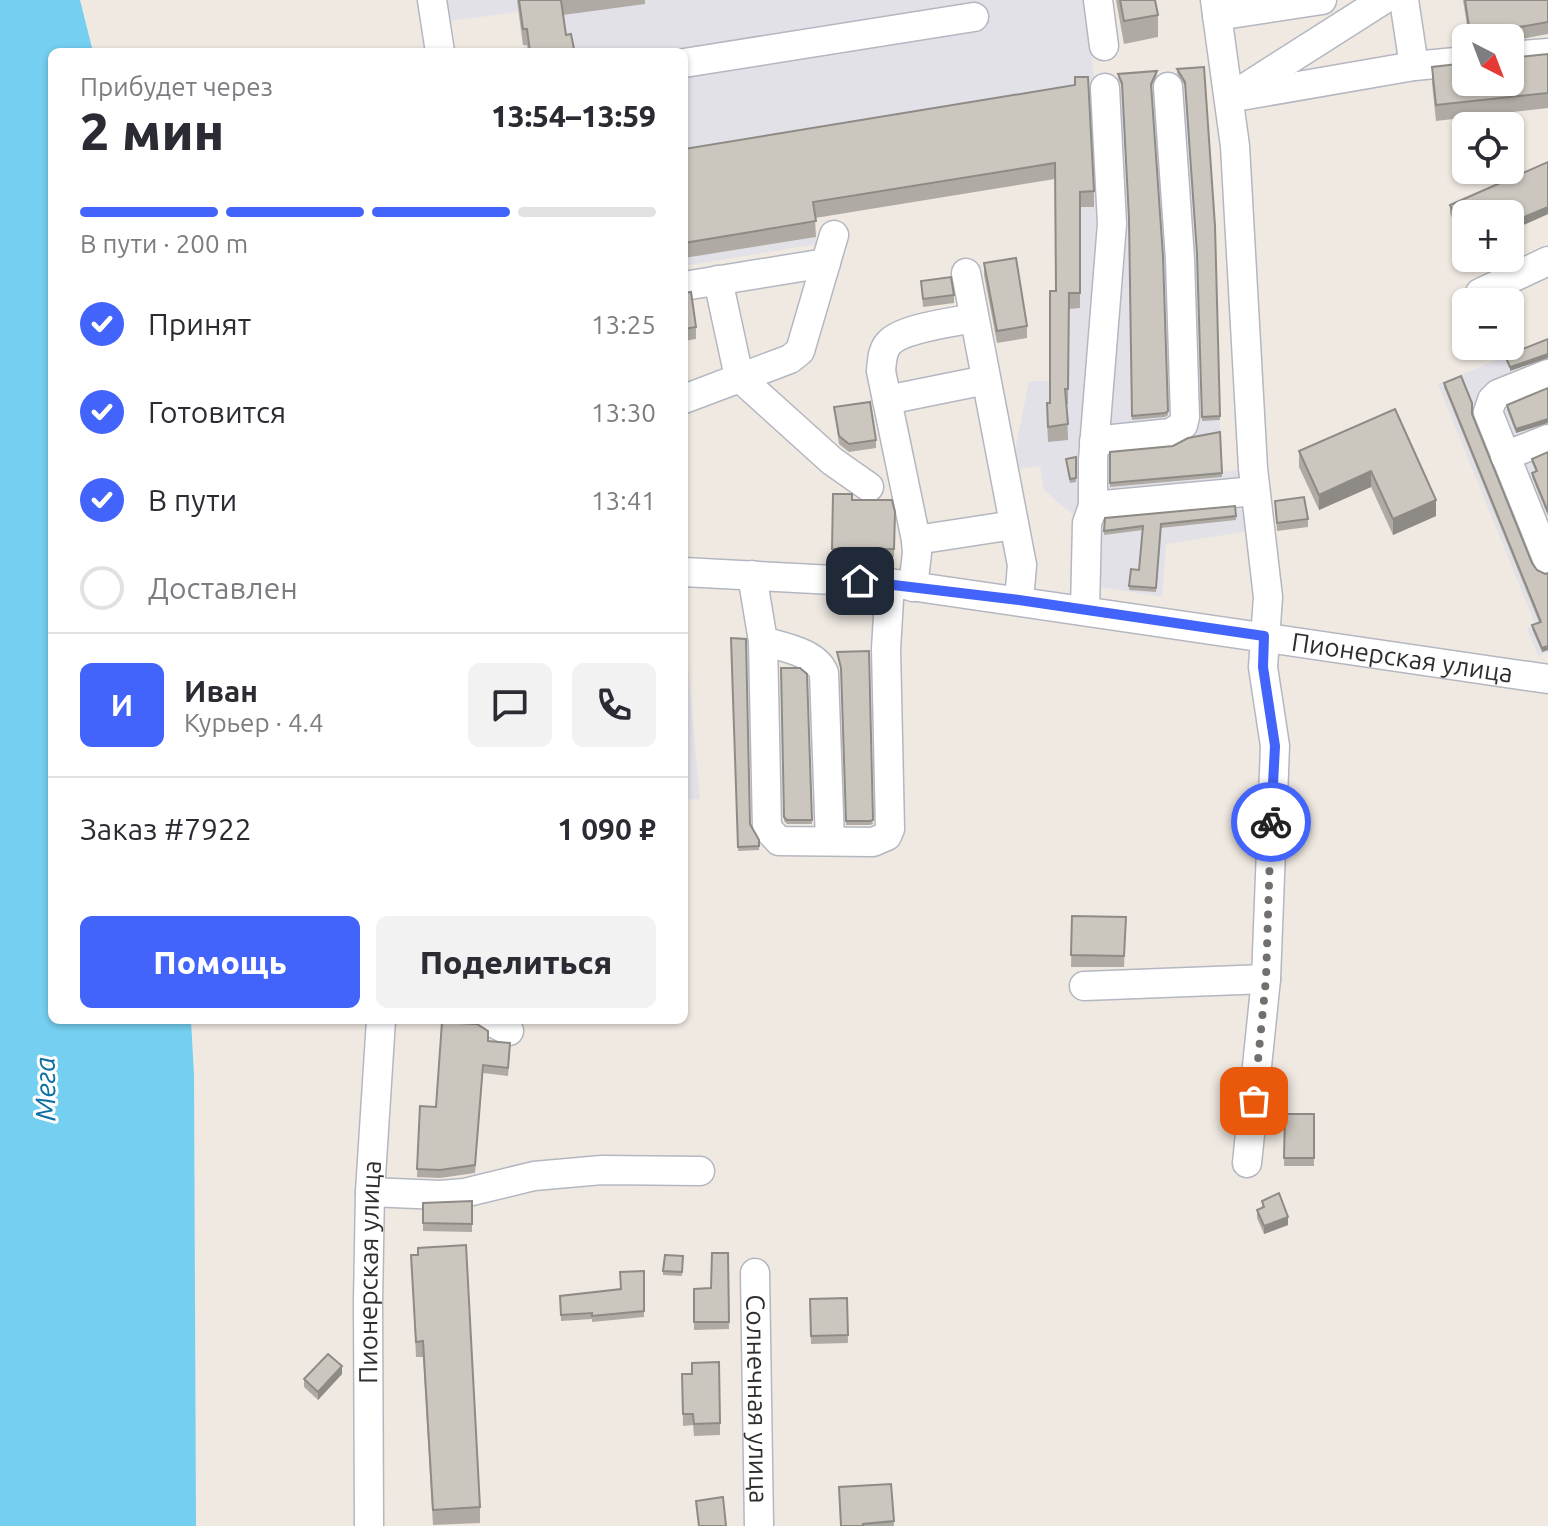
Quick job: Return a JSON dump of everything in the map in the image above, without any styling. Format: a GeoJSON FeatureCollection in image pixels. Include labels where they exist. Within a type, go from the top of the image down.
{"type":"FeatureCollection","features":[{"type":"Feature","properties":{"kind":"street"},"geometry":{"type":"LineString","coordinates":[[432,0],[439,48]]}},
{"type":"Feature","properties":{"kind":"street"},"geometry":{"type":"LineString","coordinates":[[1098,0],[1104,46]]}},
{"type":"Feature","properties":{"kind":"street"},"geometry":{"type":"LineString","coordinates":[[1247,1163],[1266,979],[1275,746],[1263,667],[1268,597],[1255,491],[1236,161],[1216,8],[1322,0]]}},
{"type":"Feature","properties":{"kind":"street"},"geometry":{"type":"LineString","coordinates":[[1229,98],[1383,0]]}},
{"type":"Feature","properties":{"kind":"street"},"geometry":{"type":"LineString","coordinates":[[1404,0],[1414,66]]}},
{"type":"Feature","properties":{"kind":"street"},"geometry":{"type":"LineString","coordinates":[[688,62],[974,17]]}},
{"type":"Feature","properties":{"kind":"street"},"geometry":{"type":"LineString","coordinates":[[1524,55],[1548,53]]}},
{"type":"Feature","properties":{"kind":"street"},"geometry":{"type":"LineString","coordinates":[[1229,98],[1452,62]]}},
{"type":"Feature","properties":{"kind":"street"},"geometry":{"type":"LineString","coordinates":[[1094,441],[1171,433],[1183,425],[1185,417],[1180,259],[1168,87]]}},
{"type":"Feature","properties":{"kind":"street"},"geometry":{"type":"LineString","coordinates":[[1085,610],[1087,523],[1093,506],[1094,441],[1112,224],[1105,88]]}},
{"type":"Feature","properties":{"kind":"street"},"geometry":{"type":"LineString","coordinates":[[688,397],[790,359],[800,351],[834,235]]}},
{"type":"Feature","properties":{"kind":"street"},"geometry":{"type":"LineString","coordinates":[[1491,288],[1548,261]]}},
{"type":"Feature","properties":{"kind":"street"},"geometry":{"type":"LineString","coordinates":[[688,285],[826,263]]}},
{"type":"Feature","properties":{"kind":"street"},"geometry":{"type":"LineString","coordinates":[[966,273],[1022,565],[1019,600]]}},
{"type":"Feature","properties":{"kind":"street"},"geometry":{"type":"LineString","coordinates":[[718,280],[739,377],[832,461],[869,487]]}},
{"type":"Feature","properties":{"kind":"street"},"geometry":{"type":"LineString","coordinates":[[752,575],[763,641],[767,828],[779,841],[880,841],[890,829],[886,649],[902,585],[917,553],[881,371],[883,355],[888,343],[900,335],[974,318]]}},
{"type":"Feature","properties":{"kind":"street"},"geometry":{"type":"LineString","coordinates":[[1548,374],[1498,394],[1488,412],[1505,456],[1538,510],[1548,561]]}},
{"type":"Feature","properties":{"kind":"street"},"geometry":{"type":"LineString","coordinates":[[887,400],[986,380]]}},
{"type":"Feature","properties":{"kind":"street"},"geometry":{"type":"LineString","coordinates":[[1505,456],[1548,439]]}},
{"type":"Feature","properties":{"kind":"street"},"geometry":{"type":"LineString","coordinates":[[1093,506],[1255,491]]}},
{"type":"Feature","properties":{"kind":"street"},"geometry":{"type":"LineString","coordinates":[[916,540],[1014,525]]}},
{"type":"Feature","properties":{"kind":"street","name":"Пионерская улица"},"geometry":{"type":"LineString","coordinates":[[688,572],[902,585],[1548,679]]}},
{"type":"Feature","properties":{"kind":"street"},"geometry":{"type":"LineString","coordinates":[[763,641],[810,657],[822,667],[830,841]]}},
{"type":"Feature","properties":{"kind":"street"},"geometry":{"type":"LineString","coordinates":[[1084,986],[1266,979]]}},
{"type":"Feature","properties":{"kind":"street","name":"Пионерская улица"},"geometry":{"type":"LineString","coordinates":[[369,1526],[370,1192],[381,1024]]}},
{"type":"Feature","properties":{"kind":"street"},"geometry":{"type":"LineString","coordinates":[[370,1192],[440,1195],[464,1193],[534,1176],[602,1170],[700,1171]]}},
{"type":"Feature","properties":{"kind":"street","name":"Солнечная улица"},"geometry":{"type":"LineString","coordinates":[[755,1273],[759,1526]]}},
{"type":"Feature","properties":{"kind":"shaded area"},"geometry":{"type":"Polygon","coordinates":[[[446,0],[1086,0],[1094,79],[1204,71],[1215,230],[1221,472],[1242,469],[1250,531],[1166,544],[1162,597],[1075,583],[1074,516],[1044,490],[1040,466],[1011,470],[1029,381],[1049,381],[1050,307],[1056,306],[1055,207],[1079,206],[1077,175],[813,218],[817,244],[688,265],[688,48],[523,48],[518,12],[448,21],[446,0]]]}},
{"type":"Feature","properties":{"kind":"shaded area"},"geometry":{"type":"Polygon","coordinates":[[[1548,339],[1548,652],[1538,656],[1527,628],[1535,624],[1438,384],[1497,360],[1524,360],[1524,349],[1548,339]]]}},
{"type":"Feature","properties":{"kind":"shaded area"},"geometry":{"type":"Polygon","coordinates":[[[688,666],[700,799],[688,800],[688,666]]]}},
{"type":"Feature","properties":{"kind":"water","name":"Мега"},"geometry":{"type":"Polygon","coordinates":[[[0,0],[80,0],[92,48],[48,48],[48,1024],[191,1024],[196,1526],[0,1526],[0,0]]]}},
{"type":"Feature","properties":{"kind":"building"},"geometry":{"type":"Polygon","coordinates":[[[519,0],[561,0],[566,35],[571,34],[574,48],[529,48],[527,29],[523,29],[519,0]]]}},
{"type":"Feature","properties":{"kind":"building"},"geometry":{"type":"Polygon","coordinates":[[[1120,0],[1155,0],[1158,15],[1124,21],[1120,0]]]}},
{"type":"Feature","properties":{"kind":"building"},"geometry":{"type":"Polygon","coordinates":[[[1465,0],[1548,0],[1548,22],[1524,26],[1469,24],[1465,0]]]}},
{"type":"Feature","properties":{"kind":"building"},"geometry":{"type":"Polygon","coordinates":[[[1548,54],[1548,93],[1524,96],[1524,57],[1548,54]]]}},
{"type":"Feature","properties":{"kind":"building"},"geometry":{"type":"Polygon","coordinates":[[[1452,65],[1452,96],[1520,96],[1436,105],[1432,67],[1452,65]]]}},
{"type":"Feature","properties":{"kind":"building"},"geometry":{"type":"Polygon","coordinates":[[[1204,67],[1215,226],[1220,416],[1202,417],[1197,254],[1185,82],[1177,69],[1204,67]]]}},
{"type":"Feature","properties":{"kind":"building"},"geometry":{"type":"Polygon","coordinates":[[[1157,71],[1151,84],[1163,256],[1168,411],[1132,416],[1129,219],[1122,83],[1118,74],[1157,71]]]}},
{"type":"Feature","properties":{"kind":"building"},"geometry":{"type":"Polygon","coordinates":[[[1075,77],[1088,77],[1094,191],[1080,192],[1080,293],[1069,293],[1068,389],[1065,389],[1068,424],[1048,427],[1050,291],[1056,291],[1055,163],[813,202],[816,221],[688,242],[688,148],[1075,85],[1075,77]]]}},
{"type":"Feature","properties":{"kind":"building"},"geometry":{"type":"Polygon","coordinates":[[[1548,162],[1548,207],[1524,217],[1524,200],[1461,200],[1498,184],[1524,184],[1524,173],[1548,162]]]}},
{"type":"Feature","properties":{"kind":"building"},"geometry":{"type":"Polygon","coordinates":[[[1016,258],[1027,326],[997,331],[984,263],[1016,258]]]}},
{"type":"Feature","properties":{"kind":"building"},"geometry":{"type":"Polygon","coordinates":[[[951,277],[954,295],[923,299],[921,281],[951,277]]]}},
{"type":"Feature","properties":{"kind":"building"},"geometry":{"type":"Polygon","coordinates":[[[688,292],[691,292],[696,327],[688,328],[688,292]]]}},
{"type":"Feature","properties":{"kind":"building"},"geometry":{"type":"Polygon","coordinates":[[[1548,339],[1548,354],[1510,367],[1507,360],[1524,360],[1524,348],[1548,339]]]}},
{"type":"Feature","properties":{"kind":"building"},"geometry":{"type":"Polygon","coordinates":[[[1461,376],[1472,403],[1472,414],[1532,563],[1537,570],[1548,573],[1548,646],[1542,648],[1532,625],[1541,622],[1444,383],[1461,376]]]}},
{"type":"Feature","properties":{"kind":"building"},"geometry":{"type":"Polygon","coordinates":[[[1548,388],[1548,419],[1516,429],[1507,405],[1548,388]]]}},
{"type":"Feature","properties":{"kind":"building"},"geometry":{"type":"Polygon","coordinates":[[[870,402],[876,440],[849,444],[839,436],[834,407],[870,402]]]}},
{"type":"Feature","properties":{"kind":"building"},"geometry":{"type":"Polygon","coordinates":[[[1395,409],[1436,500],[1393,519],[1371,471],[1319,495],[1299,451],[1395,409]]]}},
{"type":"Feature","properties":{"kind":"building"},"geometry":{"type":"Polygon","coordinates":[[[1220,432],[1222,473],[1110,483],[1110,452],[1173,446],[1188,438],[1220,432]]]}},
{"type":"Feature","properties":{"kind":"building"},"geometry":{"type":"Polygon","coordinates":[[[1548,452],[1548,512],[1532,473],[1537,471],[1532,459],[1548,452]]]}},
{"type":"Feature","properties":{"kind":"building"},"geometry":{"type":"Polygon","coordinates":[[[1076,457],[1076,478],[1070,479],[1066,459],[1076,457]]]}},
{"type":"Feature","properties":{"kind":"building"},"geometry":{"type":"Polygon","coordinates":[[[833,494],[852,494],[852,500],[892,500],[895,512],[894,549],[832,549],[833,494]]]}},
{"type":"Feature","properties":{"kind":"building"},"geometry":{"type":"Polygon","coordinates":[[[1304,497],[1308,519],[1277,523],[1275,501],[1304,497]]]}},
{"type":"Feature","properties":{"kind":"building"},"geometry":{"type":"Polygon","coordinates":[[[1235,506],[1236,516],[1161,524],[1156,588],[1129,586],[1131,569],[1139,570],[1143,526],[1104,531],[1105,518],[1235,506]]]}},
{"type":"Feature","properties":{"kind":"building"},"geometry":{"type":"Polygon","coordinates":[[[731,638],[746,639],[750,824],[759,846],[738,847],[731,638]]]}},
{"type":"Feature","properties":{"kind":"building"},"geometry":{"type":"Polygon","coordinates":[[[869,651],[873,820],[846,821],[841,668],[837,652],[869,651]]]}},
{"type":"Feature","properties":{"kind":"building"},"geometry":{"type":"Polygon","coordinates":[[[781,668],[800,668],[807,674],[812,820],[787,820],[784,817],[781,668]]]}},
{"type":"Feature","properties":{"kind":"building"},"geometry":{"type":"Polygon","coordinates":[[[1072,916],[1126,917],[1124,956],[1071,955],[1072,916]]]}},
{"type":"Feature","properties":{"kind":"building"},"geometry":{"type":"Polygon","coordinates":[[[442,1024],[477,1024],[488,1031],[488,1041],[510,1043],[508,1068],[483,1065],[475,1165],[440,1170],[417,1169],[420,1106],[436,1107],[442,1024]]]}},
{"type":"Feature","properties":{"kind":"building"},"geometry":{"type":"Polygon","coordinates":[[[1285,1114],[1314,1114],[1314,1158],[1284,1158],[1285,1114]]]}},
{"type":"Feature","properties":{"kind":"building"},"geometry":{"type":"Polygon","coordinates":[[[1279,1193],[1288,1217],[1264,1226],[1257,1210],[1264,1207],[1262,1201],[1279,1193]]]}},
{"type":"Feature","properties":{"kind":"building"},"geometry":{"type":"Polygon","coordinates":[[[472,1201],[472,1224],[423,1223],[423,1203],[472,1201]]]}},
{"type":"Feature","properties":{"kind":"building"},"geometry":{"type":"Polygon","coordinates":[[[466,1245],[480,1507],[433,1510],[423,1341],[416,1342],[411,1255],[418,1255],[418,1248],[466,1245]]]}},
{"type":"Feature","properties":{"kind":"building"},"geometry":{"type":"Polygon","coordinates":[[[712,1253],[728,1253],[729,1322],[694,1322],[694,1289],[711,1288],[712,1253]]]}},
{"type":"Feature","properties":{"kind":"building"},"geometry":{"type":"Polygon","coordinates":[[[665,1255],[683,1256],[682,1272],[663,1271],[665,1255]]]}},
{"type":"Feature","properties":{"kind":"building"},"geometry":{"type":"Polygon","coordinates":[[[644,1271],[644,1311],[592,1316],[592,1313],[561,1315],[560,1296],[621,1289],[620,1272],[644,1271]]]}},
{"type":"Feature","properties":{"kind":"building"},"geometry":{"type":"Polygon","coordinates":[[[847,1298],[848,1335],[811,1336],[810,1299],[847,1298]]]}},
{"type":"Feature","properties":{"kind":"building"},"geometry":{"type":"Polygon","coordinates":[[[328,1354],[342,1366],[318,1392],[304,1379],[328,1354]]]}},
{"type":"Feature","properties":{"kind":"building"},"geometry":{"type":"Polygon","coordinates":[[[719,1362],[720,1423],[694,1424],[693,1414],[683,1414],[682,1374],[692,1374],[692,1363],[719,1362]]]}},
{"type":"Feature","properties":{"kind":"building"},"geometry":{"type":"Polygon","coordinates":[[[891,1484],[894,1521],[841,1526],[839,1487],[891,1484]]]}},
{"type":"Feature","properties":{"kind":"building"},"geometry":{"type":"Polygon","coordinates":[[[723,1497],[726,1526],[699,1526],[696,1501],[723,1497]]]}},
{"type":"Feature","properties":{"kind":"way so far"},"geometry":{"type":"LineString","coordinates":[[1254,1101],[1266,979],[1271,822]]}},
{"type":"Feature","properties":{"kind":"route"},"geometry":{"type":"LineString","coordinates":[[860,581],[1019,600],[1264,636],[1265,688],[1275,746],[1271,822]]}}]}
